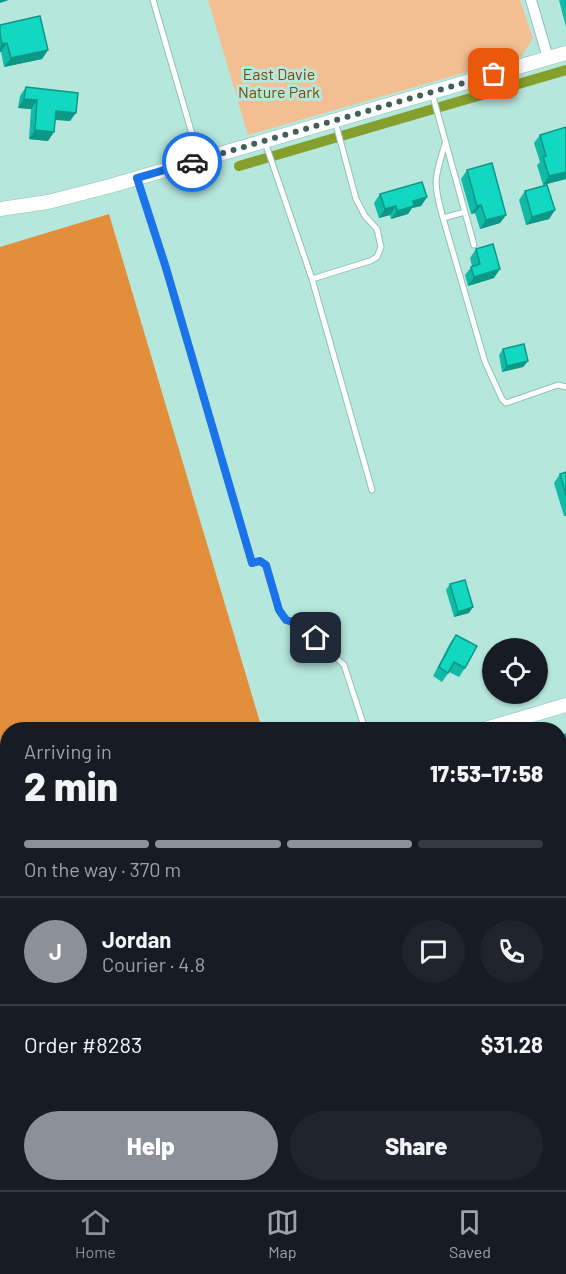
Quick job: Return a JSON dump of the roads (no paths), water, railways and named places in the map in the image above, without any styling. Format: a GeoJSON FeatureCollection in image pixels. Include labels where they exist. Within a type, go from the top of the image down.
{"type":"FeatureCollection","features":[{"type":"Feature","properties":{"kind":"street"},"geometry":{"type":"LineString","coordinates":[[531,0],[548,58]]}},
{"type":"Feature","properties":{"kind":"street"},"geometry":{"type":"LineString","coordinates":[[0,209],[65,198],[199,159],[336,124],[432,92],[566,53]]}},
{"type":"Feature","properties":{"kind":"street"},"geometry":{"type":"LineString","coordinates":[[517,722],[566,705]]}},
{"type":"Feature","properties":{"kind":"lane"},"geometry":{"type":"LineString","coordinates":[[153,0],[199,159]]}},
{"type":"Feature","properties":{"kind":"lane"},"geometry":{"type":"LineString","coordinates":[[432,92],[474,245]]}},
{"type":"Feature","properties":{"kind":"lane"},"geometry":{"type":"LineString","coordinates":[[312,279],[370,261],[381,252],[376,229],[361,210],[356,199],[336,124]]}},
{"type":"Feature","properties":{"kind":"lane"},"geometry":{"type":"LineString","coordinates":[[445,142],[435,176],[435,190],[485,362],[502,399],[506,403],[558,385],[566,387]]}},
{"type":"Feature","properties":{"kind":"lane"},"geometry":{"type":"LineString","coordinates":[[265,143],[312,279],[372,490]]}},
{"type":"Feature","properties":{"kind":"lane"},"geometry":{"type":"LineString","coordinates":[[137,178],[166,268],[252,563],[260,561],[266,565],[279,610],[286,620],[302,625],[344,665],[363,722]]}},
{"type":"Feature","properties":{"kind":"lane"},"geometry":{"type":"LineString","coordinates":[[443,218],[465,212]]}},
{"type":"Feature","properties":{"kind":"waterway"},"geometry":{"type":"LineString","coordinates":[[239,166],[566,70]]}},
{"type":"Feature","properties":{"kind":"park label","name":"East Davie Nature Park"},"geometry":{"type":"Point","coordinates":[279,83]}}]}
